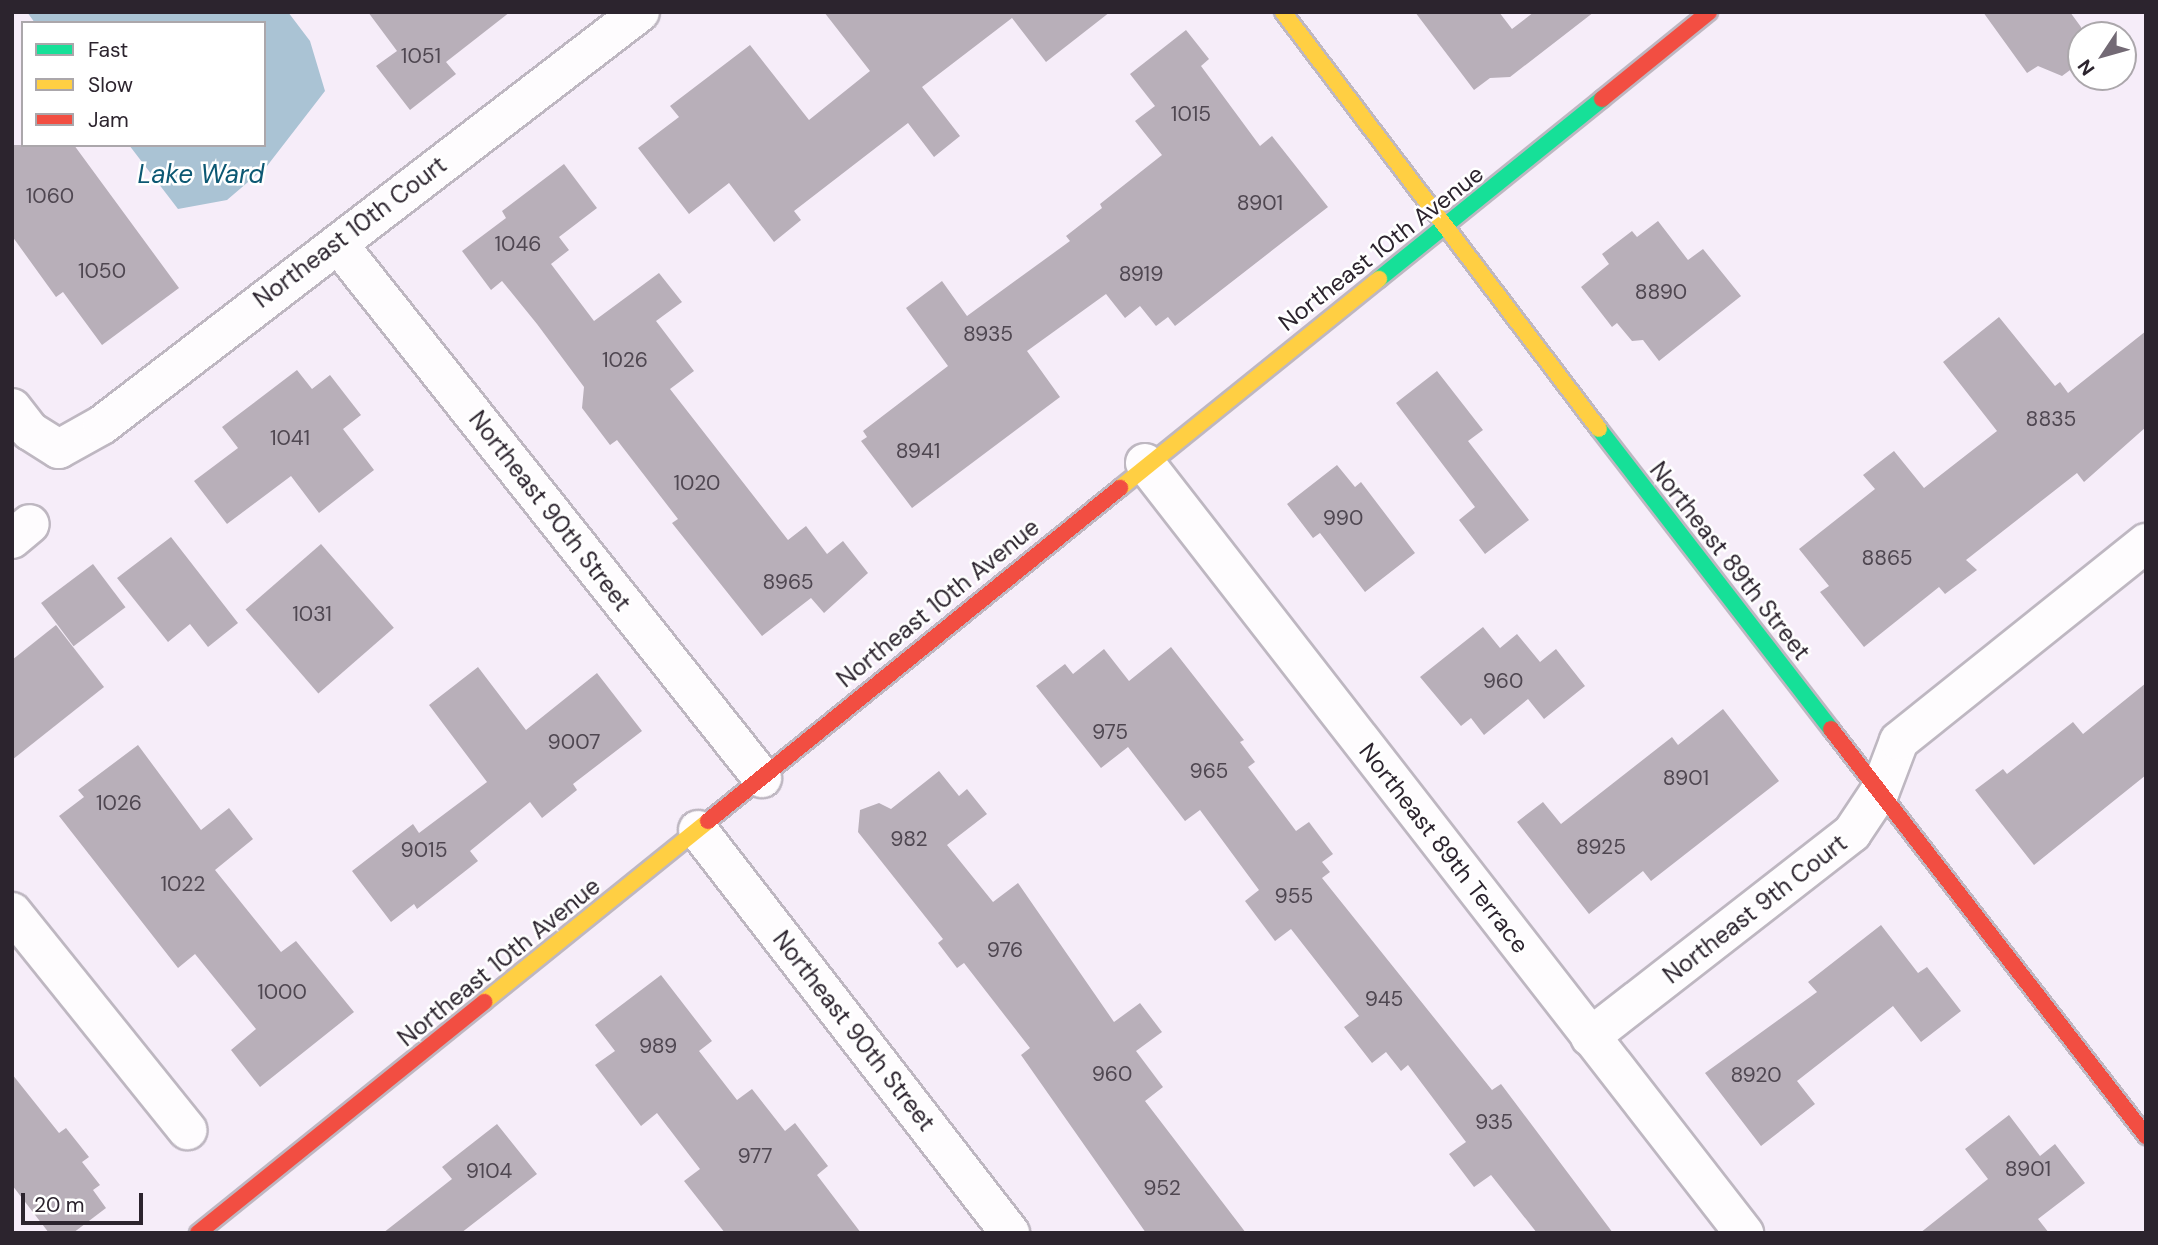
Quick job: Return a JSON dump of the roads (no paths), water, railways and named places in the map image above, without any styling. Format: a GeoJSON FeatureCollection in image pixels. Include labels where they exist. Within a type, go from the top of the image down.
{"type":"FeatureCollection","features":[{"type":"Feature","properties":{"kind":"street","name":"Northeast 89th Street"},"geometry":{"type":"LineString","coordinates":[[1283,12],[1407,169],[1444,229],[2146,1136]]}},
{"type":"Feature","properties":{"kind":"street","name":"Northeast 10th Avenue"},"geometry":{"type":"LineString","coordinates":[[198,1233],[762,778],[1145,463],[1444,229],[1709,12]]}},
{"type":"Feature","properties":{"kind":"street","name":"Northeast 10th Court"},"geometry":{"type":"LineString","coordinates":[[12,408],[30,431],[59,449],[102,425],[338,244],[618,19]]}},
{"type":"Feature","properties":{"kind":"street","name":"Northeast 90th Street"},"geometry":{"type":"LineString","coordinates":[[338,244],[762,778]]}},
{"type":"Feature","properties":{"kind":"street","name":"Northeast 89th Terrace"},"geometry":{"type":"LineString","coordinates":[[1145,463],[1744,1233]]}},
{"type":"Feature","properties":{"kind":"street","name":"Northeast 9th Court"},"geometry":{"type":"LineString","coordinates":[[1590,1037],[1852,833],[1880,791],[1899,741],[2146,543]]}},
{"type":"Feature","properties":{"kind":"street","name":"Northeast 90th Street"},"geometry":{"type":"LineString","coordinates":[[698,830],[1010,1233]]}},
{"type":"Feature","properties":{"kind":"street"},"geometry":{"type":"LineString","coordinates":[[12,912],[187,1130]]}},
{"type":"Feature","properties":{"kind":"water","name":"Lake Ward"},"geometry":{"type":"Polygon","coordinates":[[[27,12],[288,12],[310,41],[325,91],[267,166],[227,200],[178,209],[131,147],[266,147],[266,21],[34,21],[27,12]]]}}]}
